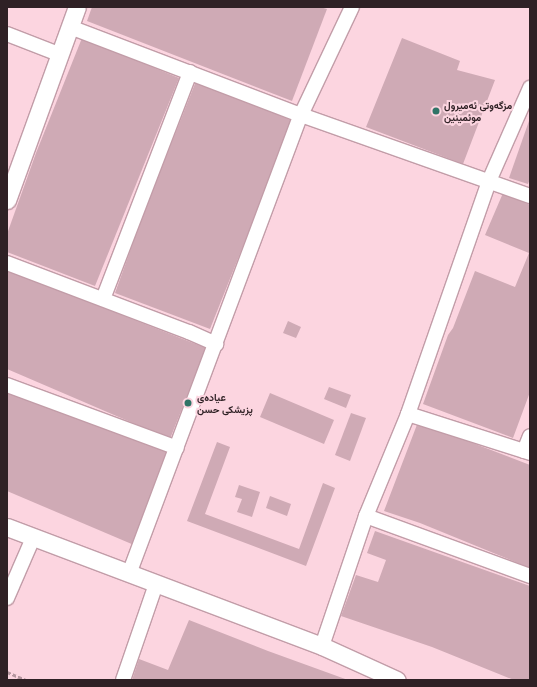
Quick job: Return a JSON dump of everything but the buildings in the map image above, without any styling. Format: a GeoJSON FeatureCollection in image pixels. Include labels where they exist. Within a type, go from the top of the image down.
{"type":"FeatureCollection","features":[{"type":"Feature","properties":{"kind":"street"},"geometry":{"type":"LineString","coordinates":[[7,200],[78,7]]}},
{"type":"Feature","properties":{"kind":"street"},"geometry":{"type":"LineString","coordinates":[[129,574],[301,116],[352,7]]}},
{"type":"Feature","properties":{"kind":"street"},"geometry":{"type":"LineString","coordinates":[[70,27],[301,116],[530,196]]}},
{"type":"Feature","properties":{"kind":"street"},"geometry":{"type":"LineString","coordinates":[[7,34],[61,55]]}},
{"type":"Feature","properties":{"kind":"street"},"geometry":{"type":"LineString","coordinates":[[103,300],[190,72]]}},
{"type":"Feature","properties":{"kind":"street"},"geometry":{"type":"LineString","coordinates":[[322,646],[366,516],[408,414],[489,181],[530,88]]}},
{"type":"Feature","properties":{"kind":"street"},"geometry":{"type":"LineString","coordinates":[[7,263],[189,332],[216,344]]}},
{"type":"Feature","properties":{"kind":"street"},"geometry":{"type":"LineString","coordinates":[[7,385],[177,448]]}},
{"type":"Feature","properties":{"kind":"street"},"geometry":{"type":"LineString","coordinates":[[408,414],[527,452],[530,436]]}},
{"type":"Feature","properties":{"kind":"street"},"geometry":{"type":"LineString","coordinates":[[366,516],[530,576]]}},
{"type":"Feature","properties":{"kind":"street"},"geometry":{"type":"LineString","coordinates":[[7,527],[322,646],[397,680]]}},
{"type":"Feature","properties":{"kind":"street"},"geometry":{"type":"LineString","coordinates":[[7,598],[33,538]]}},
{"type":"Feature","properties":{"kind":"street"},"geometry":{"type":"LineString","coordinates":[[123,680],[156,584]]}},
{"type":"Feature","properties":{"kind":"path"},"geometry":{"type":"LineString","coordinates":[[7,672],[26,680]]}},
{"type":"Feature","properties":{"kind":"place","name":"مزگەوتی ئەمیرول موئمینین"},"geometry":{"type":"Point","coordinates":[436,111]}},
{"type":"Feature","properties":{"kind":"place","name":"عیادەی پزیشکی حسن"},"geometry":{"type":"Point","coordinates":[188,403]}}]}
